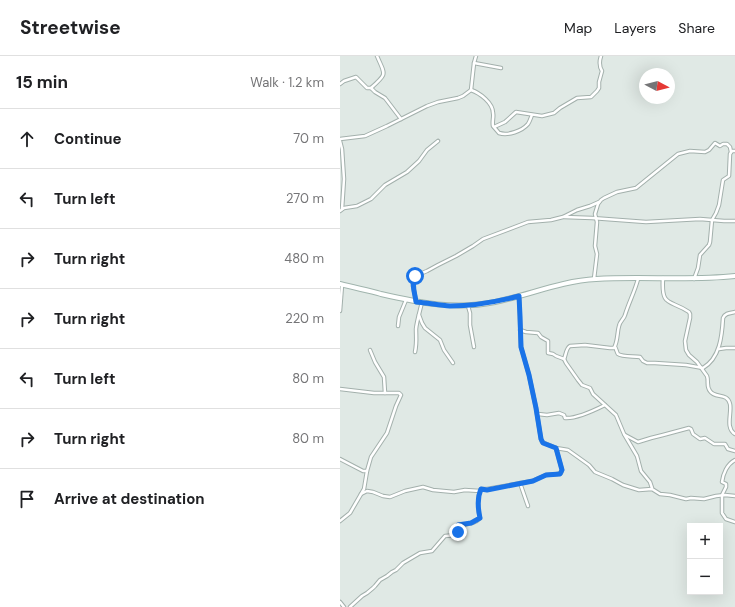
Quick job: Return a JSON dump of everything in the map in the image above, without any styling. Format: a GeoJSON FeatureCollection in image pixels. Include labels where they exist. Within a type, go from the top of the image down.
{"type":"FeatureCollection","features":[{"type":"Feature","properties":{"kind":"main road"},"geometry":{"type":"LineString","coordinates":[[341,284],[406,300],[450,306],[494,302],[560,284],[594,279],[735,276]]}},
{"type":"Feature","properties":{"kind":"street"},"geometry":{"type":"LineString","coordinates":[[371,88],[384,74],[384,70],[377,56]]}},
{"type":"Feature","properties":{"kind":"street"},"geometry":{"type":"LineString","coordinates":[[472,90],[476,56]]}},
{"type":"Feature","properties":{"kind":"street"},"geometry":{"type":"LineString","coordinates":[[494,127],[505,122],[516,112],[532,114],[539,117],[554,112],[577,98],[588,98],[594,95],[599,88],[602,71],[599,62],[601,56]]}},
{"type":"Feature","properties":{"kind":"street"},"geometry":{"type":"LineString","coordinates":[[474,63],[501,68]]}},
{"type":"Feature","properties":{"kind":"street"},"geometry":{"type":"LineString","coordinates":[[340,84],[344,81],[356,78],[367,88],[371,88],[385,98],[401,119]]}},
{"type":"Feature","properties":{"kind":"street"},"geometry":{"type":"LineString","coordinates":[[438,141],[427,150],[419,161],[407,172],[385,185],[371,199],[357,206],[341,210],[344,179],[340,140],[365,136],[427,106],[458,98],[472,90]]}},
{"type":"Feature","properties":{"kind":"street"},"geometry":{"type":"LineString","coordinates":[[472,90],[482,95],[492,107],[492,123],[501,134],[514,133],[528,125],[532,114]]}},
{"type":"Feature","properties":{"kind":"street"},"geometry":{"type":"LineString","coordinates":[[563,217],[577,210],[600,202],[604,198],[613,194],[636,188],[678,154],[690,151],[705,152],[715,143],[720,146],[723,144],[728,144],[733,151],[730,154],[729,176],[723,180],[719,205],[712,220],[710,242],[700,255],[698,268],[694,278]]}},
{"type":"Feature","properties":{"kind":"street"},"geometry":{"type":"LineString","coordinates":[[594,279],[598,254],[595,246],[595,214],[600,202]]}},
{"type":"Feature","properties":{"kind":"street"},"geometry":{"type":"LineString","coordinates":[[416,302],[413,286],[413,278],[415,276],[456,256],[483,239],[528,222],[563,217],[646,222],[700,219],[735,222]]}},
{"type":"Feature","properties":{"kind":"street"},"geometry":{"type":"LineString","coordinates":[[638,278],[635,291],[625,316],[619,326],[615,347],[619,354],[639,356],[644,362],[647,363],[686,365],[705,368],[719,349],[723,318],[726,314],[735,312]]}},
{"type":"Feature","properties":{"kind":"street"},"geometry":{"type":"LineString","coordinates":[[663,278],[662,289],[664,298],[667,302],[688,311],[690,314],[685,341],[688,355],[701,368],[708,378],[707,384],[710,392],[724,396],[729,400],[731,430],[735,434]]}},
{"type":"Feature","properties":{"kind":"street"},"geometry":{"type":"LineString","coordinates":[[340,311],[341,284]]}},
{"type":"Feature","properties":{"kind":"street"},"geometry":{"type":"LineString","coordinates":[[519,296],[521,347],[538,414],[541,440],[544,443],[556,448],[567,449],[589,465],[596,473],[623,485],[639,490],[652,488]]}},
{"type":"Feature","properties":{"kind":"street"},"geometry":{"type":"LineString","coordinates":[[398,326],[399,317],[406,300]]}},
{"type":"Feature","properties":{"kind":"street"},"geometry":{"type":"LineString","coordinates":[[415,352],[417,340],[416,331],[422,302]]}},
{"type":"Feature","properties":{"kind":"street"},"geometry":{"type":"LineString","coordinates":[[468,305],[474,348]]}},
{"type":"Feature","properties":{"kind":"street"},"geometry":{"type":"LineString","coordinates":[[419,315],[425,328],[440,340],[444,350],[453,363]]}},
{"type":"Feature","properties":{"kind":"street"},"geometry":{"type":"LineString","coordinates":[[520,330],[538,333],[541,337],[548,341],[548,353],[564,358]]}},
{"type":"Feature","properties":{"kind":"street"},"geometry":{"type":"LineString","coordinates":[[615,347],[584,345],[570,346],[568,347],[564,358],[582,385],[590,388],[593,394],[616,415],[624,434],[636,454],[642,471],[650,482],[650,486],[660,494],[686,499],[704,499],[722,495],[735,496]]}},
{"type":"Feature","properties":{"kind":"street"},"geometry":{"type":"LineString","coordinates":[[719,349],[735,348]]}},
{"type":"Feature","properties":{"kind":"street"},"geometry":{"type":"LineString","coordinates":[[370,350],[375,362],[384,376],[385,393]]}},
{"type":"Feature","properties":{"kind":"street"},"geometry":{"type":"LineString","coordinates":[[340,389],[374,393],[401,394],[387,433],[372,456],[361,494],[350,513],[340,521]]}},
{"type":"Feature","properties":{"kind":"street"},"geometry":{"type":"LineString","coordinates":[[538,414],[548,415],[559,413],[564,415],[565,418],[569,418],[605,405]]}},
{"type":"Feature","properties":{"kind":"street"},"geometry":{"type":"LineString","coordinates":[[624,434],[638,442],[689,428],[700,438],[705,438],[714,444],[724,444],[728,449],[735,451]]}},
{"type":"Feature","properties":{"kind":"street"},"geometry":{"type":"LineString","coordinates":[[361,494],[367,491],[390,497],[405,491],[424,487],[433,490],[454,492],[465,490],[480,491],[481,489],[487,490],[533,481],[546,475],[561,473],[562,470],[556,448]]}},
{"type":"Feature","properties":{"kind":"street"},"geometry":{"type":"LineString","coordinates":[[340,459],[362,471],[367,471]]}},
{"type":"Feature","properties":{"kind":"street"},"geometry":{"type":"LineString","coordinates":[[735,460],[727,468],[722,482],[726,484],[722,495],[723,515],[726,519],[735,522]]}},
{"type":"Feature","properties":{"kind":"street"},"geometry":{"type":"LineString","coordinates":[[520,483],[528,506]]}},
{"type":"Feature","properties":{"kind":"street"},"geometry":{"type":"LineString","coordinates":[[350,607],[373,588],[380,580],[396,570],[403,563],[423,552],[432,551],[446,535],[457,534],[458,525],[471,523],[480,519],[478,503],[480,491]]}},
{"type":"Feature","properties":{"kind":"street"},"geometry":{"type":"LineString","coordinates":[[340,603],[344,607]]}},
{"type":"Feature","properties":{"kind":"route"},"geometry":{"type":"LineString","coordinates":[[415,276],[413,278],[413,286],[416,302],[450,306],[468,305],[494,302],[519,296],[520,342],[538,414],[541,439],[543,443],[556,448],[562,470],[560,474],[546,475],[532,481],[487,490],[482,488],[478,503],[480,518],[471,523],[458,525],[458,532]]}}]}
